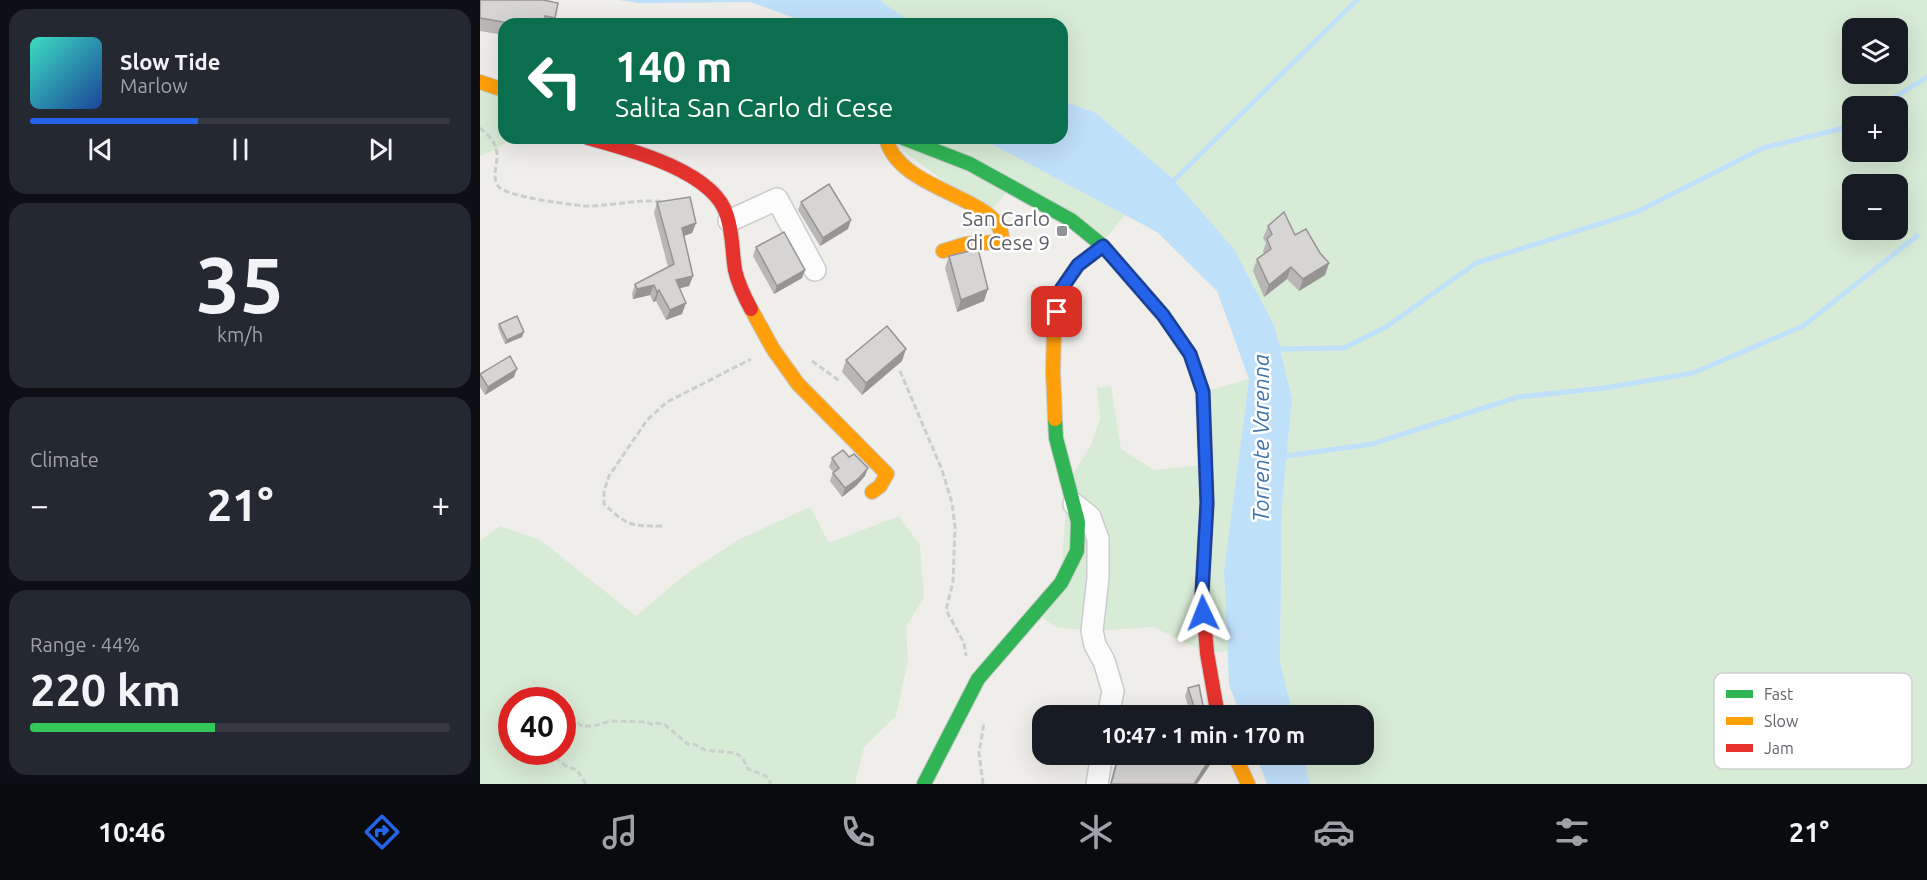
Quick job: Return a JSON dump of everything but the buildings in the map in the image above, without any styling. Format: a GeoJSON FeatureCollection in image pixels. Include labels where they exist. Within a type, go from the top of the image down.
{"type":"FeatureCollection","features":[{"type":"Feature","properties":{"kind":"street"},"geometry":{"type":"LineString","coordinates":[[480,82],[498,88]]}},
{"type":"Feature","properties":{"kind":"street"},"geometry":{"type":"LineString","coordinates":[[607,144],[650,158],[696,179],[720,198],[729,221],[735,271],[752,310],[770,344],[797,383],[822,411],[887,474],[880,486],[872,492]]}},
{"type":"Feature","properties":{"kind":"street"},"geometry":{"type":"LineString","coordinates":[[888,144],[890,152],[905,168],[940,190],[988,214],[1001,228],[1002,238],[997,242],[966,244],[944,251]]}},
{"type":"Feature","properties":{"kind":"street"},"geometry":{"type":"LineString","coordinates":[[918,144],[970,164],[1071,220],[1103,246],[1163,315],[1190,354],[1203,392],[1207,503],[1202,594],[1207,653],[1216,705]]}},
{"type":"Feature","properties":{"kind":"street"},"geometry":{"type":"LineString","coordinates":[[729,221],[777,199],[815,270]]}},
{"type":"Feature","properties":{"kind":"street"},"geometry":{"type":"LineString","coordinates":[[924,784],[978,679],[1061,583],[1077,551],[1078,522],[1056,438],[1054,332],[1060,291],[1078,265],[1103,246]]}},
{"type":"Feature","properties":{"kind":"street"},"geometry":{"type":"LineString","coordinates":[[1074,504],[1090,517],[1098,539],[1098,578],[1092,630],[1095,645],[1104,661],[1113,691],[1110,705]]}},
{"type":"Feature","properties":{"kind":"street"},"geometry":{"type":"LineString","coordinates":[[1097,784],[1100,765]]}},
{"type":"Feature","properties":{"kind":"street"},"geometry":{"type":"LineString","coordinates":[[1239,765],[1248,784]]}},
{"type":"Feature","properties":{"kind":"path"},"geometry":{"type":"LineString","coordinates":[[480,128],[488,135],[497,149],[498,161],[495,175],[498,187],[507,193],[585,206],[628,201],[668,202]]}},
{"type":"Feature","properties":{"kind":"path"},"geometry":{"type":"LineString","coordinates":[[662,526],[632,526],[610,510],[604,504],[604,491],[609,476],[647,420],[667,402],[714,376],[748,361],[770,344]]}},
{"type":"Feature","properties":{"kind":"path"},"geometry":{"type":"LineString","coordinates":[[900,371],[942,470],[952,503],[955,527],[953,582],[946,610],[964,643],[968,671],[974,686]]}},
{"type":"Feature","properties":{"kind":"path"},"geometry":{"type":"LineString","coordinates":[[983,784],[979,753],[986,717]]}},
{"type":"Feature","properties":{"kind":"path"},"geometry":{"type":"LineString","coordinates":[[576,722],[582,726],[611,721],[665,725],[689,745],[694,744],[705,750],[736,753],[743,759],[748,769],[766,776],[771,784]]}},
{"type":"Feature","properties":{"kind":"path"},"geometry":{"type":"LineString","coordinates":[[565,765],[577,770],[586,784]]}},
{"type":"Feature","properties":{"kind":"green space"},"geometry":{"type":"Polygon","coordinates":[[[880,0],[1927,0],[1927,784],[1310,784],[1305,765],[1374,765],[1374,705],[1290,705],[1280,663],[1282,505],[1292,399],[1275,327],[1234,250],[1171,177],[1096,113],[1068,103],[1068,18],[905,18],[880,0]]]}},
{"type":"Feature","properties":{"kind":"green space"},"geometry":{"type":"Polygon","coordinates":[[[480,82],[498,88],[498,144],[504,144],[480,156],[480,82]]]}},
{"type":"Feature","properties":{"kind":"green space"},"geometry":{"type":"Polygon","coordinates":[[[894,144],[991,144],[1125,215],[1101,244],[1011,187],[988,214],[894,144]]]}},
{"type":"Feature","properties":{"kind":"green space"},"geometry":{"type":"Polygon","coordinates":[[[1249,379],[1224,571],[1227,651],[1207,653],[1153,627],[1092,631],[1055,627],[1036,612],[1061,583],[1067,484],[1091,445],[1100,419],[1097,388],[1111,386],[1121,449],[1154,470],[1204,465],[1203,392],[1249,379]]]}},
{"type":"Feature","properties":{"kind":"green space"},"geometry":{"type":"Polygon","coordinates":[[[810,507],[829,543],[899,516],[920,545],[924,597],[906,627],[908,660],[896,716],[864,747],[855,784],[480,784],[480,541],[500,526],[540,540],[636,616],[686,574],[738,540],[810,507]]]}},
{"type":"Feature","properties":{"kind":"water"},"geometry":{"type":"Polygon","coordinates":[[[618,0],[880,0],[905,18],[794,18],[750,2],[640,3],[618,0]]]}},
{"type":"Feature","properties":{"kind":"water","name":"Torrente Varenna"},"geometry":{"type":"Polygon","coordinates":[[[1068,103],[1096,113],[1171,177],[1234,249],[1275,327],[1292,399],[1282,505],[1280,662],[1291,705],[1237,705],[1229,685],[1224,571],[1249,379],[1217,291],[1157,232],[991,144],[1068,144],[1068,103]]]}},
{"type":"Feature","properties":{"kind":"water"},"geometry":{"type":"Polygon","coordinates":[[[1260,765],[1305,765],[1310,784],[1267,784],[1260,765]]]}},
{"type":"Feature","properties":{"kind":"waterway"},"geometry":{"type":"LineString","coordinates":[[1170,184],[1357,0]]}},
{"type":"Feature","properties":{"kind":"waterway"},"geometry":{"type":"LineString","coordinates":[[1897,96],[1927,77]]}},
{"type":"Feature","properties":{"kind":"waterway","name":"Torrente Varenna"},"geometry":{"type":"LineString","coordinates":[[1276,349],[1344,348],[1386,327],[1476,263],[1637,212],[1763,148],[1842,128]]}},
{"type":"Feature","properties":{"kind":"waterway","name":"Torrente Varenna"},"geometry":{"type":"LineString","coordinates":[[1279,457],[1372,444],[1518,397],[1604,388],[1693,373],[1803,326],[1917,236]]}},
{"type":"Feature","properties":{"kind":"traffic: fast"},"geometry":{"type":"LineString","coordinates":[[918,144],[970,164],[1071,220],[1103,246],[1163,315],[1190,354],[1203,392],[1205,450]]}},
{"type":"Feature","properties":{"kind":"traffic: fast"},"geometry":{"type":"LineString","coordinates":[[924,784],[978,679],[1061,583],[1077,551],[1078,522],[1056,438],[1055,419]]}},
{"type":"Feature","properties":{"kind":"traffic: slow"},"geometry":{"type":"LineString","coordinates":[[480,82],[498,88]]}},
{"type":"Feature","properties":{"kind":"traffic: slow"},"geometry":{"type":"LineString","coordinates":[[889,144],[894,156],[909,170],[985,212],[997,224],[1002,238],[997,242],[966,244],[943,251]]}},
{"type":"Feature","properties":{"kind":"traffic: slow"},"geometry":{"type":"LineString","coordinates":[[1055,419],[1054,332],[1060,291],[1078,265],[1103,246]]}},
{"type":"Feature","properties":{"kind":"traffic: slow"},"geometry":{"type":"LineString","coordinates":[[751,309],[773,349],[798,384],[887,474],[880,486],[872,492]]}},
{"type":"Feature","properties":{"kind":"traffic: slow"},"geometry":{"type":"LineString","coordinates":[[1239,765],[1248,784]]}},
{"type":"Feature","properties":{"kind":"traffic: jam"},"geometry":{"type":"LineString","coordinates":[[610,144],[668,164],[688,174],[706,186],[719,200],[729,223],[736,275],[751,309]]}},
{"type":"Feature","properties":{"kind":"traffic: jam"},"geometry":{"type":"LineString","coordinates":[[1205,450],[1207,503],[1202,593],[1207,653],[1216,705]]}},
{"type":"Feature","properties":{"kind":"place","name":"San Carlo di Cese 9"},"geometry":{"type":"Point","coordinates":[1062,231]}},
{"type":"Feature","properties":{"kind":"route"},"geometry":{"type":"LineString","coordinates":[[1057,312],[1060,291],[1078,265],[1103,246],[1163,315],[1190,354],[1203,392],[1203,443],[1207,503],[1203,613]]}}]}
